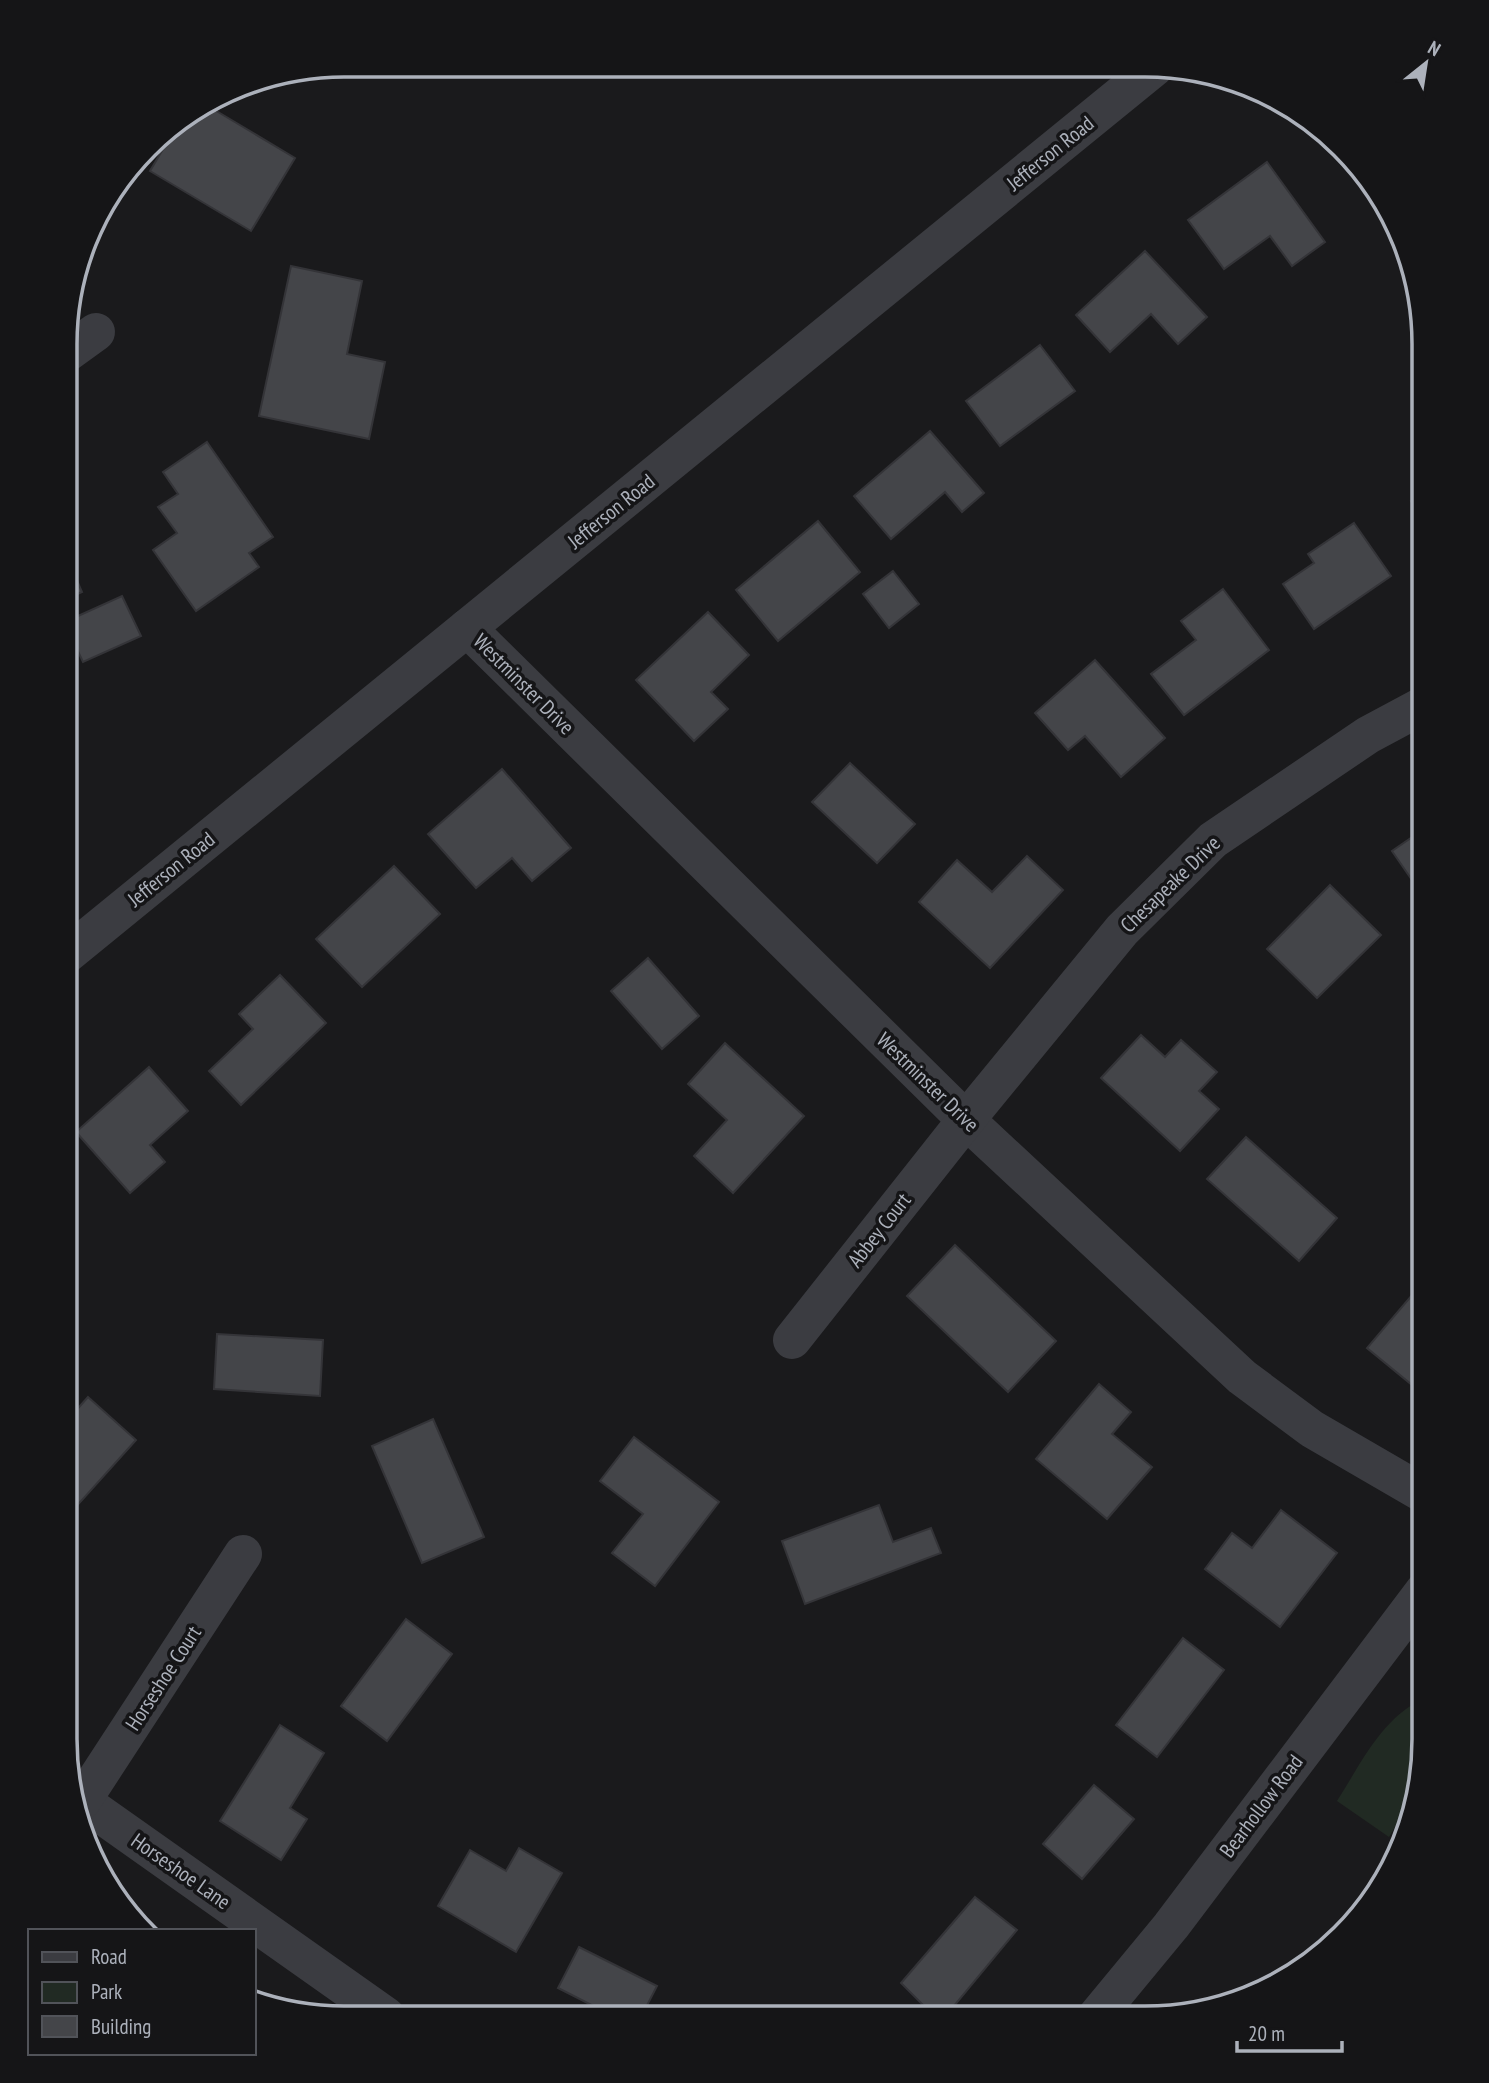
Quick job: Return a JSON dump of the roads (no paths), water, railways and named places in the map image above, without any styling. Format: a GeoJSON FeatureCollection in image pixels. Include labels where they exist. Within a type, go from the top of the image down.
{"type":"FeatureCollection","features":[{"type":"Feature","properties":{"kind":"street","name":"Jefferson Road"},"geometry":{"type":"LineString","coordinates":[[77,946],[1143,77]]}},
{"type":"Feature","properties":{"kind":"street","name":"Westminster Drive"},"geometry":{"type":"LineString","coordinates":[[467,628],[966,1120],[1242,1377],[1311,1429],[1412,1488]]}},
{"type":"Feature","properties":{"kind":"street","name":"Chesapeake Drive"},"geometry":{"type":"LineString","coordinates":[[966,1120],[1122,930],[1213,839],[1368,736],[1412,712]]}},
{"type":"Feature","properties":{"kind":"street","name":"Abbey Court"},"geometry":{"type":"LineString","coordinates":[[792,1340],[966,1120]]}},
{"type":"Feature","properties":{"kind":"street","name":"Horseshoe Court"},"geometry":{"type":"LineString","coordinates":[[83,1795],[243,1554]]}},
{"type":"Feature","properties":{"kind":"street","name":"Bearhollow Road"},"geometry":{"type":"LineString","coordinates":[[1105,2006],[1171,1926],[1412,1607]]}},
{"type":"Feature","properties":{"kind":"street","name":"Horseshoe Lane"},"geometry":{"type":"LineString","coordinates":[[85,1803],[372,2006]]}}]}
